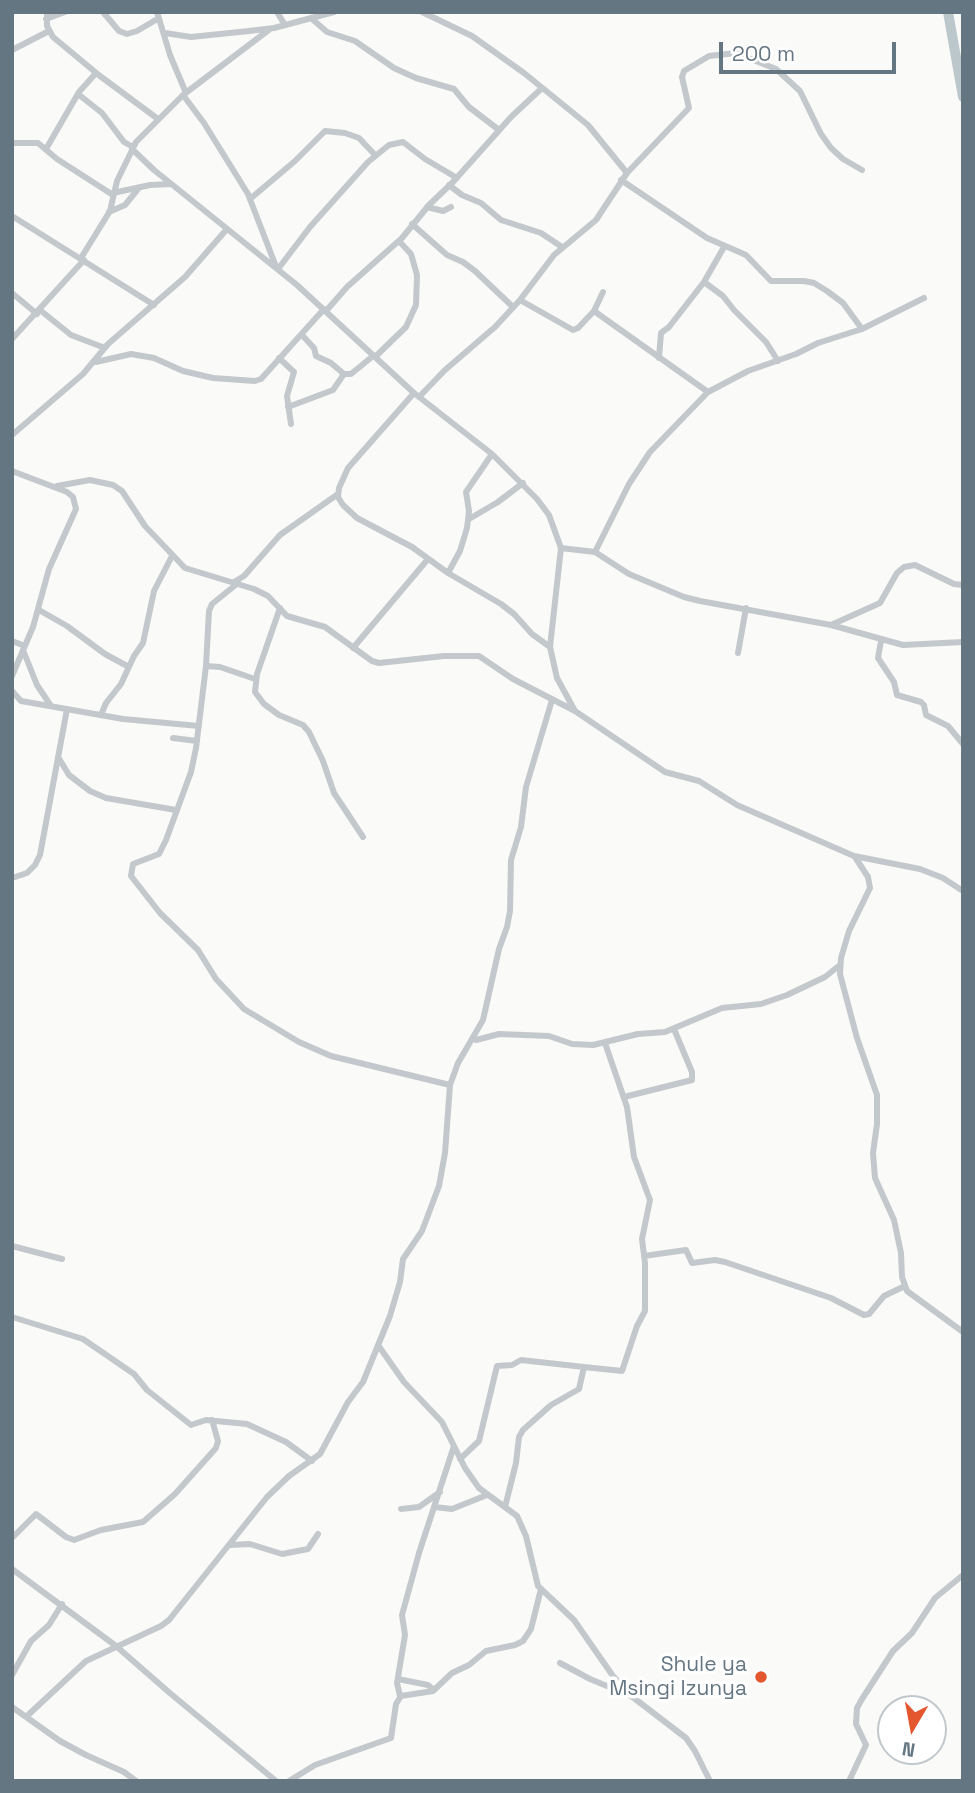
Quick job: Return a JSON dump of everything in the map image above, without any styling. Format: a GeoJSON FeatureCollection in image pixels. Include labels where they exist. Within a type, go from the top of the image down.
{"type":"FeatureCollection","features":[{"type":"Feature","properties":{"kind":"street"},"geometry":{"type":"LineString","coordinates":[[65,12],[47,15],[48,31],[96,73],[158,118]]}},
{"type":"Feature","properties":{"kind":"street"},"geometry":{"type":"LineString","coordinates":[[103,12],[119,31],[127,34],[137,31],[158,15],[184,94],[230,163],[250,199],[277,269]]}},
{"type":"Feature","properties":{"kind":"street"},"geometry":{"type":"LineString","coordinates":[[277,12],[285,25]]}},
{"type":"Feature","properties":{"kind":"street"},"geometry":{"type":"LineString","coordinates":[[165,33],[191,37],[270,29],[334,12]]}},
{"type":"Feature","properties":{"kind":"street"},"geometry":{"type":"LineString","coordinates":[[422,12],[472,36],[508,61],[588,125],[627,173]]}},
{"type":"Feature","properties":{"kind":"street"},"geometry":{"type":"LineString","coordinates":[[312,18],[327,32],[355,41],[394,68],[416,78],[454,89],[469,107],[499,130]]}},
{"type":"Feature","properties":{"kind":"street"},"geometry":{"type":"LineString","coordinates":[[12,339],[82,259],[109,212],[117,181],[132,148],[184,94],[270,29]]}},
{"type":"Feature","properties":{"kind":"street"},"geometry":{"type":"LineString","coordinates":[[12,50],[48,31]]}},
{"type":"Feature","properties":{"kind":"street"},"geometry":{"type":"LineString","coordinates":[[450,1085],[331,1056],[244,1009],[229,995],[198,950],[160,913],[131,876],[130,869],[133,864],[155,856],[162,850],[191,772],[199,726],[209,611],[212,604],[244,576],[280,535],[338,494],[348,468],[416,395],[482,339],[520,300],[562,247],[596,220],[621,180],[689,108],[682,77],[684,71],[709,56],[724,53],[736,53],[769,65],[794,83],[831,148],[862,170]]}},
{"type":"Feature","properties":{"kind":"street"},"geometry":{"type":"LineString","coordinates":[[46,149],[78,94],[96,73]]}},
{"type":"Feature","properties":{"kind":"street"},"geometry":{"type":"LineString","coordinates":[[95,362],[131,354],[154,358],[183,371],[213,378],[255,381],[261,379],[347,287],[399,241],[427,207],[541,89]]}},
{"type":"Feature","properties":{"kind":"street"},"geometry":{"type":"LineString","coordinates":[[78,94],[102,113],[124,142],[171,184],[325,310],[416,395],[492,454],[523,483],[549,515],[561,548],[550,647],[557,677],[575,711]]}},
{"type":"Feature","properties":{"kind":"street"},"geometry":{"type":"LineString","coordinates":[[250,199],[326,131],[359,138],[375,155]]}},
{"type":"Feature","properties":{"kind":"street"},"geometry":{"type":"LineString","coordinates":[[277,269],[310,227],[375,155],[389,145],[403,142],[457,178]]}},
{"type":"Feature","properties":{"kind":"street"},"geometry":{"type":"LineString","coordinates":[[12,143],[38,143],[57,159],[113,194]]}},
{"type":"Feature","properties":{"kind":"street"},"geometry":{"type":"LineString","coordinates":[[621,180],[707,239],[746,255],[771,281],[814,283],[844,303],[862,329]]}},
{"type":"Feature","properties":{"kind":"street"},"geometry":{"type":"LineString","coordinates":[[113,194],[150,185],[171,184]]}},
{"type":"Feature","properties":{"kind":"street"},"geometry":{"type":"LineString","coordinates":[[449,185],[462,195],[481,203],[501,220],[541,233],[562,247]]}},
{"type":"Feature","properties":{"kind":"street"},"geometry":{"type":"LineString","coordinates":[[109,212],[125,205],[138,189]]}},
{"type":"Feature","properties":{"kind":"street"},"geometry":{"type":"LineString","coordinates":[[427,207],[443,211],[451,207]]}},
{"type":"Feature","properties":{"kind":"street"},"geometry":{"type":"LineString","coordinates":[[12,216],[154,305]]}},
{"type":"Feature","properties":{"kind":"street"},"geometry":{"type":"LineString","coordinates":[[412,225],[447,255],[463,262],[481,276],[513,307]]}},
{"type":"Feature","properties":{"kind":"street"},"geometry":{"type":"LineString","coordinates":[[12,435],[185,277],[227,229]]}},
{"type":"Feature","properties":{"kind":"street"},"geometry":{"type":"LineString","coordinates":[[302,334],[312,345],[318,358],[331,363],[344,374],[351,374],[406,327],[417,300],[417,275],[411,254],[399,241]]}},
{"type":"Feature","properties":{"kind":"street"},"geometry":{"type":"LineString","coordinates":[[659,358],[661,333],[669,327],[704,282],[724,247]]}},
{"type":"Feature","properties":{"kind":"street"},"geometry":{"type":"LineString","coordinates":[[704,282],[723,296],[766,342],[778,360]]}},
{"type":"Feature","properties":{"kind":"street"},"geometry":{"type":"LineString","coordinates":[[520,300],[573,330],[594,311],[603,292]]}},
{"type":"Feature","properties":{"kind":"street"},"geometry":{"type":"LineString","coordinates":[[12,293],[71,335],[105,348]]}},
{"type":"Feature","properties":{"kind":"street"},"geometry":{"type":"LineString","coordinates":[[595,552],[629,484],[650,452],[708,391],[736,376],[818,343],[862,329],[924,298]]}},
{"type":"Feature","properties":{"kind":"street"},"geometry":{"type":"LineString","coordinates":[[594,311],[708,391]]}},
{"type":"Feature","properties":{"kind":"street"},"geometry":{"type":"LineString","coordinates":[[279,358],[294,372],[287,396],[291,424]]}},
{"type":"Feature","properties":{"kind":"street"},"geometry":{"type":"LineString","coordinates":[[288,407],[333,390],[344,374]]}},
{"type":"Feature","properties":{"kind":"street"},"geometry":{"type":"LineString","coordinates":[[448,573],[460,551],[469,519],[466,492],[492,454]]}},
{"type":"Feature","properties":{"kind":"street"},"geometry":{"type":"LineString","coordinates":[[12,471],[57,486],[73,496],[76,509],[49,569],[38,610],[12,676]]}},
{"type":"Feature","properties":{"kind":"street"},"geometry":{"type":"LineString","coordinates":[[57,486],[90,480],[113,485],[122,491],[145,526],[185,568],[268,596],[293,618],[334,632],[364,657],[379,663],[444,656],[479,656],[513,679],[575,711],[665,772],[699,781],[737,805],[854,856],[920,869],[943,878],[963,891]]}},
{"type":"Feature","properties":{"kind":"street"},"geometry":{"type":"LineString","coordinates":[[469,519],[523,483]]}},
{"type":"Feature","properties":{"kind":"street"},"geometry":{"type":"LineString","coordinates":[[338,494],[343,505],[357,518],[412,547],[448,573],[501,604],[514,614],[531,634],[550,647]]}},
{"type":"Feature","properties":{"kind":"street"},"geometry":{"type":"LineString","coordinates":[[561,548],[595,552],[629,573],[684,597],[831,625],[903,645],[963,642]]}},
{"type":"Feature","properties":{"kind":"street"},"geometry":{"type":"LineString","coordinates":[[101,715],[146,636],[154,591],[172,556]]}},
{"type":"Feature","properties":{"kind":"street"},"geometry":{"type":"LineString","coordinates":[[353,648],[428,559]]}},
{"type":"Feature","properties":{"kind":"street"},"geometry":{"type":"LineString","coordinates":[[831,625],[880,603],[897,573],[904,567],[915,565],[954,584],[963,584]]}},
{"type":"Feature","properties":{"kind":"street"},"geometry":{"type":"LineString","coordinates":[[280,608],[256,680],[255,692],[264,704],[279,715],[303,725],[309,732],[334,793],[363,837]]}},
{"type":"Feature","properties":{"kind":"street"},"geometry":{"type":"LineString","coordinates":[[738,653],[746,608]]}},
{"type":"Feature","properties":{"kind":"street"},"geometry":{"type":"LineString","coordinates":[[38,610],[129,667]]}},
{"type":"Feature","properties":{"kind":"street"},"geometry":{"type":"LineString","coordinates":[[881,640],[878,662],[894,682],[897,695],[921,702],[926,715],[940,720],[963,744]]}},
{"type":"Feature","properties":{"kind":"street"},"geometry":{"type":"LineString","coordinates":[[12,641],[24,648],[37,685],[51,706]]}},
{"type":"Feature","properties":{"kind":"street"},"geometry":{"type":"LineString","coordinates":[[206,666],[220,667],[256,680]]}},
{"type":"Feature","properties":{"kind":"street"},"geometry":{"type":"LineString","coordinates":[[12,691],[21,701],[101,715],[199,726]]}},
{"type":"Feature","properties":{"kind":"street"},"geometry":{"type":"LineString","coordinates":[[27,1716],[86,1661],[165,1624],[267,1497],[289,1476],[312,1461],[327,1444],[348,1402],[363,1382],[397,1294],[403,1259],[422,1231],[439,1186],[445,1153],[450,1085],[458,1063],[483,1020],[510,911],[511,860],[521,827],[526,788],[552,700]]}},
{"type":"Feature","properties":{"kind":"street"},"geometry":{"type":"LineString","coordinates":[[12,878],[27,873],[36,865],[40,855],[67,709]]}},
{"type":"Feature","properties":{"kind":"street"},"geometry":{"type":"LineString","coordinates":[[173,738],[197,741]]}},
{"type":"Feature","properties":{"kind":"street"},"geometry":{"type":"LineString","coordinates":[[58,757],[78,784],[98,795],[176,810]]}},
{"type":"Feature","properties":{"kind":"street"},"geometry":{"type":"LineString","coordinates":[[854,856],[868,877],[870,891],[852,923],[840,965],[845,1002],[877,1095],[873,1167],[897,1231],[907,1291],[963,1332]]}},
{"type":"Feature","properties":{"kind":"street"},"geometry":{"type":"LineString","coordinates":[[476,1040],[499,1034],[550,1036],[578,1045],[604,1043],[638,1034],[674,1029],[722,1007],[761,1004],[787,995],[825,977],[840,965]]}},
{"type":"Feature","properties":{"kind":"street"},"geometry":{"type":"LineString","coordinates":[[624,1097],[692,1080],[692,1072],[674,1029]]}},
{"type":"Feature","properties":{"kind":"street"},"geometry":{"type":"LineString","coordinates":[[460,1459],[479,1441],[498,1366],[512,1365],[522,1360],[622,1371],[637,1326],[645,1311],[642,1242],[643,1224],[650,1200],[634,1157],[624,1097],[604,1043]]}},
{"type":"Feature","properties":{"kind":"street"},"geometry":{"type":"LineString","coordinates":[[12,1246],[62,1259]]}},
{"type":"Feature","properties":{"kind":"street"},"geometry":{"type":"LineString","coordinates":[[644,1256],[686,1250],[692,1263],[715,1260],[726,1262],[831,1298],[864,1315],[869,1314],[889,1293],[905,1286]]}},
{"type":"Feature","properties":{"kind":"street"},"geometry":{"type":"LineString","coordinates":[[12,1317],[83,1339],[134,1374],[148,1390],[191,1425],[212,1420],[247,1424],[268,1432],[312,1461]]}},
{"type":"Feature","properties":{"kind":"street"},"geometry":{"type":"LineString","coordinates":[[378,1345],[404,1382],[442,1422],[460,1459],[479,1488],[517,1516],[522,1525],[533,1573],[541,1589],[573,1620],[613,1676],[632,1697],[686,1738],[710,1781]]}},
{"type":"Feature","properties":{"kind":"street"},"geometry":{"type":"LineString","coordinates":[[505,1507],[516,1463],[519,1437],[547,1408],[579,1389],[584,1367]]}},
{"type":"Feature","properties":{"kind":"street"},"geometry":{"type":"LineString","coordinates":[[12,1538],[36,1514],[74,1540],[101,1530],[143,1522],[175,1494],[216,1448],[218,1441],[212,1420]]}},
{"type":"Feature","properties":{"kind":"street"},"geometry":{"type":"LineString","coordinates":[[289,1781],[315,1765],[391,1738],[396,1704],[400,1696],[397,1689],[405,1642],[402,1615],[454,1446]]}},
{"type":"Feature","properties":{"kind":"street"},"geometry":{"type":"LineString","coordinates":[[401,1508],[419,1507],[440,1492]]}},
{"type":"Feature","properties":{"kind":"street"},"geometry":{"type":"LineString","coordinates":[[435,1507],[452,1508],[487,1494]]}},
{"type":"Feature","properties":{"kind":"street"},"geometry":{"type":"LineString","coordinates":[[230,1545],[250,1544],[281,1554],[308,1549],[318,1534]]}},
{"type":"Feature","properties":{"kind":"street"},"geometry":{"type":"LineString","coordinates":[[12,1569],[116,1646],[276,1781]]}},
{"type":"Feature","properties":{"kind":"street"},"geometry":{"type":"LineString","coordinates":[[849,1781],[866,1745],[856,1724],[857,1708],[893,1651],[912,1633],[935,1598],[963,1575]]}},
{"type":"Feature","properties":{"kind":"street"},"geometry":{"type":"LineString","coordinates":[[400,1696],[435,1690],[452,1673],[486,1651],[523,1641],[531,1629],[541,1589]]}},
{"type":"Feature","properties":{"kind":"street"},"geometry":{"type":"LineString","coordinates":[[12,1675],[28,1645],[49,1626],[62,1604]]}},
{"type":"Feature","properties":{"kind":"street"},"geometry":{"type":"LineString","coordinates":[[560,1663],[596,1683],[632,1697]]}},
{"type":"Feature","properties":{"kind":"street"},"geometry":{"type":"LineString","coordinates":[[398,1679],[428,1685],[435,1690]]}},
{"type":"Feature","properties":{"kind":"street"},"geometry":{"type":"LineString","coordinates":[[12,1707],[60,1741],[124,1772],[136,1781]]}},
{"type":"Feature","properties":{"kind":"waterway"},"geometry":{"type":"LineString","coordinates":[[948,12],[963,97]]}},
{"type":"Feature","properties":{"kind":"place","name":"Shule ya Msingi Izunya"},"geometry":{"type":"Point","coordinates":[761,1677]}}]}
